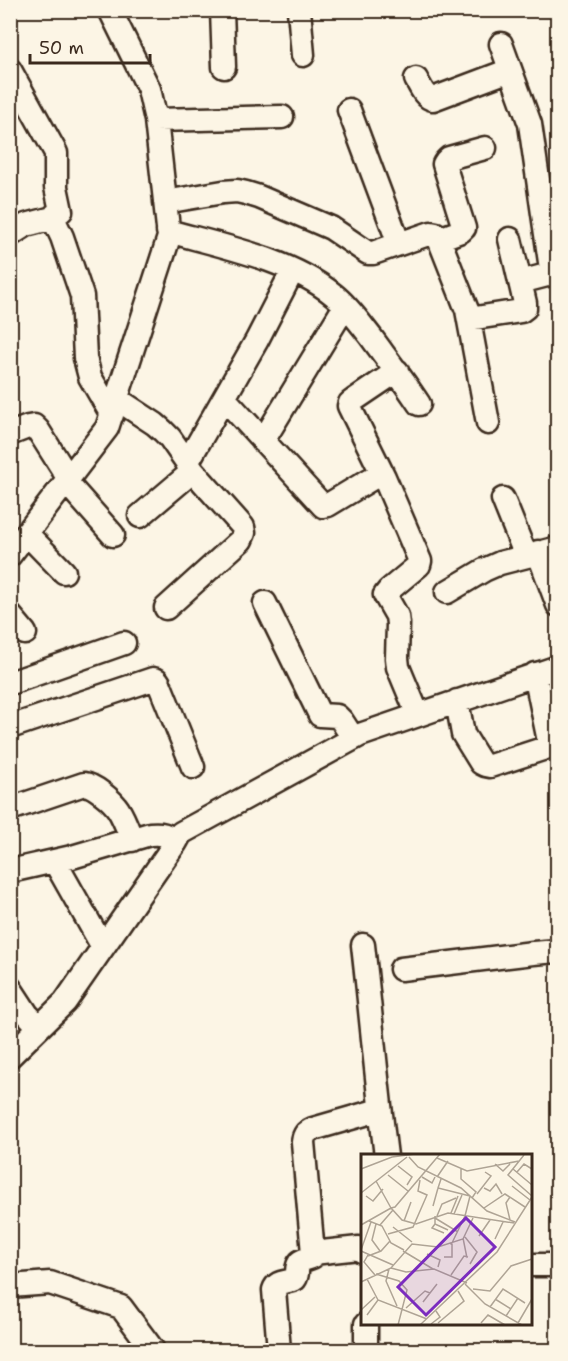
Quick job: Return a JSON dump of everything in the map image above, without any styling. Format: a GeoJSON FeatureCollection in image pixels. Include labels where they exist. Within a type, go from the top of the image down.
{"type":"FeatureCollection","features":[{"type":"Feature","properties":{"kind":"street"},"geometry":{"type":"LineString","coordinates":[[10,555],[107,428],[169,237],[156,120],[146,81],[110,10]]}},
{"type":"Feature","properties":{"kind":"street"},"geometry":{"type":"LineString","coordinates":[[222,10],[224,67]]}},
{"type":"Feature","properties":{"kind":"street"},"geometry":{"type":"LineString","coordinates":[[299,10],[303,55]]}},
{"type":"Feature","properties":{"kind":"street"},"geometry":{"type":"LineString","coordinates":[[501,44],[530,124],[551,269],[547,275],[520,282]]}},
{"type":"Feature","properties":{"kind":"street"},"geometry":{"type":"LineString","coordinates":[[10,70],[56,153],[56,187],[61,211],[53,218],[26,225],[10,235]]}},
{"type":"Feature","properties":{"kind":"street"},"geometry":{"type":"LineString","coordinates":[[416,79],[429,99],[433,99],[510,70]]}},
{"type":"Feature","properties":{"kind":"street"},"geometry":{"type":"LineString","coordinates":[[349,110],[399,244]]}},
{"type":"Feature","properties":{"kind":"street"},"geometry":{"type":"LineString","coordinates":[[156,120],[282,117]]}},
{"type":"Feature","properties":{"kind":"street"},"geometry":{"type":"LineString","coordinates":[[439,239],[464,228],[444,164],[446,160],[485,148]]}},
{"type":"Feature","properties":{"kind":"street"},"geometry":{"type":"LineString","coordinates":[[165,202],[223,192],[246,192],[331,228],[368,253],[430,233],[435,234],[467,310],[488,423]]}},
{"type":"Feature","properties":{"kind":"street"},"geometry":{"type":"LineString","coordinates":[[53,218],[62,237],[82,296],[85,358],[90,377],[115,407],[154,423],[163,430],[190,467],[243,527],[244,533],[241,540],[166,608]]}},
{"type":"Feature","properties":{"kind":"street"},"geometry":{"type":"LineString","coordinates":[[168,231],[243,251],[293,270],[319,284],[345,306],[397,371],[419,404]]}},
{"type":"Feature","properties":{"kind":"street"},"geometry":{"type":"LineString","coordinates":[[469,319],[520,311],[525,308],[510,239]]}},
{"type":"Feature","properties":{"kind":"street"},"geometry":{"type":"LineString","coordinates":[[140,516],[190,467],[224,398],[293,270]]}},
{"type":"Feature","properties":{"kind":"street"},"geometry":{"type":"LineString","coordinates":[[263,441],[345,306]]}},
{"type":"Feature","properties":{"kind":"street"},"geometry":{"type":"LineString","coordinates":[[397,371],[354,400],[349,406],[420,561],[419,566],[385,595],[397,616],[398,667],[418,715]]}},
{"type":"Feature","properties":{"kind":"street"},"geometry":{"type":"LineString","coordinates":[[224,398],[323,506],[381,473]]}},
{"type":"Feature","properties":{"kind":"street"},"geometry":{"type":"LineString","coordinates":[[10,434],[34,426],[67,480],[113,535]]}},
{"type":"Feature","properties":{"kind":"street"},"geometry":{"type":"LineString","coordinates":[[503,499],[541,552],[558,605]]}},
{"type":"Feature","properties":{"kind":"street"},"geometry":{"type":"LineString","coordinates":[[27,534],[64,572]]}},
{"type":"Feature","properties":{"kind":"street"},"geometry":{"type":"LineString","coordinates":[[447,592],[500,563],[541,552]]}},
{"type":"Feature","properties":{"kind":"street"},"geometry":{"type":"LineString","coordinates":[[265,603],[320,715],[337,716],[353,738]]}},
{"type":"Feature","properties":{"kind":"street"},"geometry":{"type":"LineString","coordinates":[[10,615],[25,633]]}},
{"type":"Feature","properties":{"kind":"street"},"geometry":{"type":"LineString","coordinates":[[10,683],[124,643]]}},
{"type":"Feature","properties":{"kind":"street"},"geometry":{"type":"LineString","coordinates":[[10,1056],[65,1002],[181,833],[353,738],[558,667]]}},
{"type":"Feature","properties":{"kind":"street"},"geometry":{"type":"LineString","coordinates":[[457,701],[463,734],[481,763],[485,765],[490,766],[554,745],[535,674]]}},
{"type":"Feature","properties":{"kind":"street"},"geometry":{"type":"LineString","coordinates":[[10,727],[153,679],[159,684],[193,767]]}},
{"type":"Feature","properties":{"kind":"street"},"geometry":{"type":"LineString","coordinates":[[10,809],[84,784],[89,785],[118,808],[132,840]]}},
{"type":"Feature","properties":{"kind":"street"},"geometry":{"type":"LineString","coordinates":[[10,871],[56,862],[150,834],[162,833],[176,842]]}},
{"type":"Feature","properties":{"kind":"street"},"geometry":{"type":"LineString","coordinates":[[56,862],[103,947]]}},
{"type":"Feature","properties":{"kind":"street"},"geometry":{"type":"LineString","coordinates":[[363,945],[386,1154]]}},
{"type":"Feature","properties":{"kind":"street"},"geometry":{"type":"LineString","coordinates":[[401,969],[558,951]]}},
{"type":"Feature","properties":{"kind":"street"},"geometry":{"type":"LineString","coordinates":[[10,988],[27,1014],[39,1027]]}},
{"type":"Feature","properties":{"kind":"street"},"geometry":{"type":"LineString","coordinates":[[279,1350],[275,1285],[295,1279],[300,1262],[312,1257],[313,1253],[304,1136],[307,1132],[323,1126],[372,1112],[380,1112]]}},
{"type":"Feature","properties":{"kind":"street"},"geometry":{"type":"LineString","coordinates":[[313,1253],[358,1248],[361,1250]]}},
{"type":"Feature","properties":{"kind":"street"},"geometry":{"type":"LineString","coordinates":[[532,1265],[558,1265]]}},
{"type":"Feature","properties":{"kind":"street"},"geometry":{"type":"LineString","coordinates":[[10,1286],[50,1283],[121,1308],[153,1350]]}},
{"type":"Feature","properties":{"kind":"street"},"geometry":{"type":"LineString","coordinates":[[364,1350],[366,1325]]}}]}
